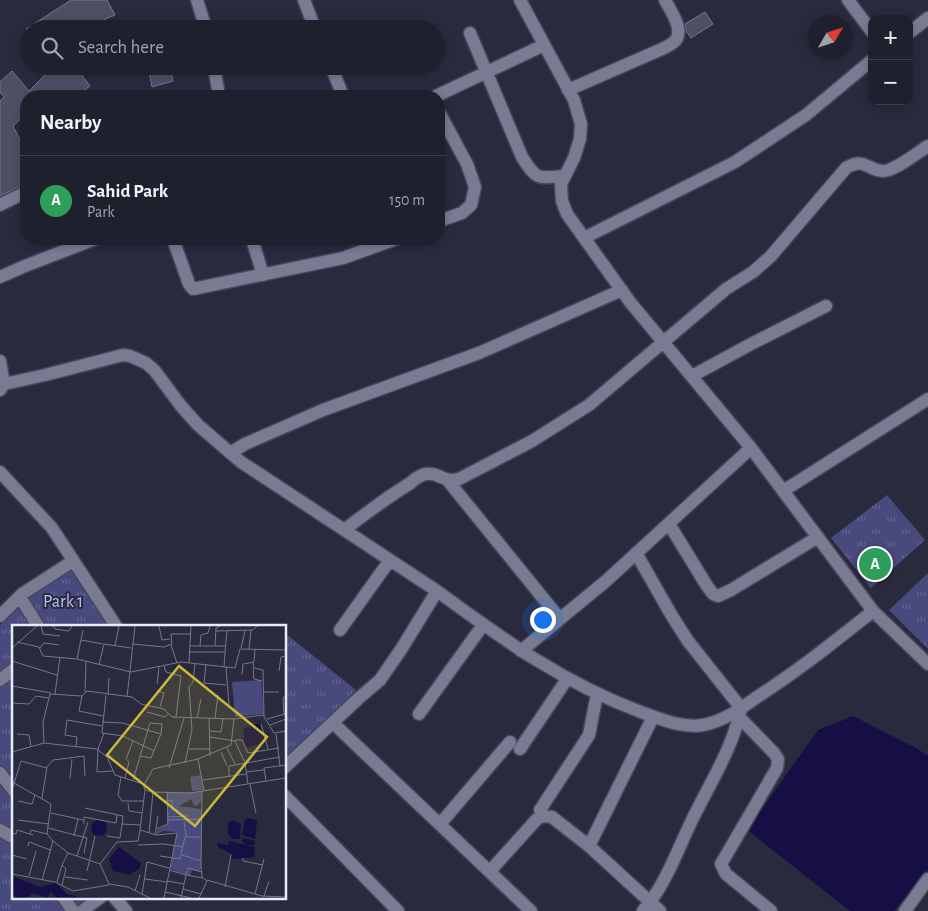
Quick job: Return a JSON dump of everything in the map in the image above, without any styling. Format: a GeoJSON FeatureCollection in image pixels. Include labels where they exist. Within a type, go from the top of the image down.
{"type":"FeatureCollection","features":[{"type":"Feature","properties":{"kind":"street"},"geometry":{"type":"LineString","coordinates":[[197,0],[203,20]]}},
{"type":"Feature","properties":{"kind":"street"},"geometry":{"type":"LineString","coordinates":[[304,0],[312,20]]}},
{"type":"Feature","properties":{"kind":"street"},"geometry":{"type":"LineString","coordinates":[[520,0],[574,100],[581,124],[580,139],[574,158],[561,184],[562,201],[568,214],[622,290],[784,490],[873,611],[928,664]]}},
{"type":"Feature","properties":{"kind":"street"},"geometry":{"type":"LineString","coordinates":[[568,90],[675,42],[679,36],[679,28],[664,0]]}},
{"type":"Feature","properties":{"kind":"street"},"geometry":{"type":"LineString","coordinates":[[848,0],[868,27]]}},
{"type":"Feature","properties":{"kind":"street"},"geometry":{"type":"LineString","coordinates":[[913,30],[928,18]]}},
{"type":"Feature","properties":{"kind":"street"},"geometry":{"type":"LineString","coordinates":[[470,33],[522,157],[530,170],[537,177],[564,176]]}},
{"type":"Feature","properties":{"kind":"street"},"geometry":{"type":"LineString","coordinates":[[445,92],[544,45]]}},
{"type":"Feature","properties":{"kind":"street"},"geometry":{"type":"LineString","coordinates":[[584,238],[735,162],[806,115],[868,63]]}},
{"type":"Feature","properties":{"kind":"street"},"geometry":{"type":"LineString","coordinates":[[214,75],[215,90]]}},
{"type":"Feature","properties":{"kind":"street"},"geometry":{"type":"LineString","coordinates":[[335,75],[341,90]]}},
{"type":"Feature","properties":{"kind":"street"},"geometry":{"type":"LineString","coordinates":[[445,123],[467,164],[475,187],[470,205],[462,213],[445,220]]}},
{"type":"Feature","properties":{"kind":"street"},"geometry":{"type":"LineString","coordinates":[[449,482],[460,479],[532,441],[589,405],[726,289],[753,272],[772,256],[846,168],[855,163],[884,171],[928,146]]}},
{"type":"Feature","properties":{"kind":"street"},"geometry":{"type":"LineString","coordinates":[[0,205],[20,195]]}},
{"type":"Feature","properties":{"kind":"street"},"geometry":{"type":"LineString","coordinates":[[0,277],[80,245]]}},
{"type":"Feature","properties":{"kind":"street"},"geometry":{"type":"LineString","coordinates":[[175,245],[189,284],[194,290],[344,258],[380,245]]}},
{"type":"Feature","properties":{"kind":"street"},"geometry":{"type":"LineString","coordinates":[[254,245],[263,275]]}},
{"type":"Feature","properties":{"kind":"street"},"geometry":{"type":"LineString","coordinates":[[230,453],[245,444],[307,417],[402,380],[479,353],[622,290]]}},
{"type":"Feature","properties":{"kind":"street"},"geometry":{"type":"LineString","coordinates":[[692,376],[826,306]]}},
{"type":"Feature","properties":{"kind":"street"},"geometry":{"type":"LineString","coordinates":[[0,361],[2,387],[123,355],[146,363],[198,425],[241,462],[437,591],[483,625],[567,680],[669,723],[702,725],[740,712],[814,658],[873,611]]}},
{"type":"Feature","properties":{"kind":"street"},"geometry":{"type":"LineString","coordinates":[[784,490],[928,399]]}},
{"type":"Feature","properties":{"kind":"street"},"geometry":{"type":"LineString","coordinates":[[521,651],[669,524],[751,448]]}},
{"type":"Feature","properties":{"kind":"street"},"geometry":{"type":"LineString","coordinates":[[0,473],[52,528],[115,625]]}},
{"type":"Feature","properties":{"kind":"street"},"geometry":{"type":"LineString","coordinates":[[344,530],[385,498],[422,475],[437,475],[449,482],[560,618]]}},
{"type":"Feature","properties":{"kind":"street"},"geometry":{"type":"LineString","coordinates":[[669,524],[707,586],[713,594],[718,596],[818,537]]}},
{"type":"Feature","properties":{"kind":"street"},"geometry":{"type":"LineString","coordinates":[[636,553],[688,641],[740,712],[778,759],[777,768],[722,864],[726,874],[771,911]]}},
{"type":"Feature","properties":{"kind":"street"},"geometry":{"type":"LineString","coordinates":[[0,616],[20,597],[73,560]]}},
{"type":"Feature","properties":{"kind":"street"},"geometry":{"type":"LineString","coordinates":[[340,630],[390,560]]}},
{"type":"Feature","properties":{"kind":"street"},"geometry":{"type":"LineString","coordinates":[[286,766],[380,680],[437,591]]}},
{"type":"Feature","properties":{"kind":"street"},"geometry":{"type":"LineString","coordinates":[[20,597],[37,625]]}},
{"type":"Feature","properties":{"kind":"street"},"geometry":{"type":"LineString","coordinates":[[419,714],[483,625]]}},
{"type":"Feature","properties":{"kind":"street"},"geometry":{"type":"LineString","coordinates":[[0,680],[12,671]]}},
{"type":"Feature","properties":{"kind":"street"},"geometry":{"type":"LineString","coordinates":[[440,824],[515,745],[567,680]]}},
{"type":"Feature","properties":{"kind":"street"},"geometry":{"type":"LineString","coordinates":[[540,810],[588,735],[597,694]]}},
{"type":"Feature","properties":{"kind":"street"},"geometry":{"type":"LineString","coordinates":[[646,906],[675,858],[718,765],[731,744],[740,712]]}},
{"type":"Feature","properties":{"kind":"street"},"geometry":{"type":"LineString","coordinates":[[589,846],[653,717]]}},
{"type":"Feature","properties":{"kind":"street"},"geometry":{"type":"LineString","coordinates":[[333,723],[531,911]]}},
{"type":"Feature","properties":{"kind":"street"},"geometry":{"type":"LineString","coordinates":[[0,773],[12,788]]}},
{"type":"Feature","properties":{"kind":"street"},"geometry":{"type":"LineString","coordinates":[[286,797],[398,911]]}},
{"type":"Feature","properties":{"kind":"street"},"geometry":{"type":"LineString","coordinates":[[490,871],[538,819],[543,816],[552,817],[589,846],[646,906],[660,911]]}},
{"type":"Feature","properties":{"kind":"street"},"geometry":{"type":"LineString","coordinates":[[0,830],[12,837]]}},
{"type":"Feature","properties":{"kind":"street"},"geometry":{"type":"LineString","coordinates":[[905,911],[928,878]]}},
{"type":"Feature","properties":{"kind":"street"},"geometry":{"type":"LineString","coordinates":[[64,898],[73,911]]}},
{"type":"Feature","properties":{"kind":"street"},"geometry":{"type":"LineString","coordinates":[[82,911],[100,898]]}},
{"type":"Feature","properties":{"kind":"street"},"geometry":{"type":"LineString","coordinates":[[115,898],[126,911]]}},
{"type":"Feature","properties":{"kind":"green space"},"geometry":{"type":"Polygon","coordinates":[[[887,495],[925,540],[871,588],[831,538],[887,495]]]}},
{"type":"Feature","properties":{"kind":"green space","name":"Park 1"},"geometry":{"type":"Polygon","coordinates":[[[70,569],[108,625],[12,625],[12,898],[88,898],[70,911],[0,911],[0,625],[34,592],[70,569]]]}},
{"type":"Feature","properties":{"kind":"green space"},"geometry":{"type":"Polygon","coordinates":[[[928,573],[928,649],[889,610],[928,573]]]}},
{"type":"Feature","properties":{"kind":"green space"},"geometry":{"type":"Polygon","coordinates":[[[286,634],[356,690],[286,765],[286,634]]]}},
{"type":"Feature","properties":{"kind":"shaded area"},"geometry":{"type":"Polygon","coordinates":[[[853,716],[928,756],[928,871],[894,911],[850,911],[747,830],[818,730],[853,716]]]}},
{"type":"Feature","properties":{"kind":"building"},"geometry":{"type":"Polygon","coordinates":[[[71,0],[107,0],[115,15],[103,20],[40,20],[71,0]]]}},
{"type":"Feature","properties":{"kind":"building"},"geometry":{"type":"Polygon","coordinates":[[[705,12],[713,24],[691,38],[686,31],[685,24],[705,12]]]}},
{"type":"Feature","properties":{"kind":"building"},"geometry":{"type":"Polygon","coordinates":[[[12,71],[28,90],[20,90],[20,120],[13,126],[20,140],[20,187],[0,196],[0,101],[4,97],[0,92],[0,82],[12,71]]]}},
{"type":"Feature","properties":{"kind":"building"},"geometry":{"type":"Polygon","coordinates":[[[45,75],[82,75],[90,86],[84,90],[30,90],[45,75]]]}},
{"type":"Feature","properties":{"kind":"building"},"geometry":{"type":"Polygon","coordinates":[[[150,75],[172,75],[173,81],[152,87],[150,75]]]}},
{"type":"Feature","properties":{"kind":"place","name":"Sahid Park"},"geometry":{"type":"Point","coordinates":[875,564]}}]}
